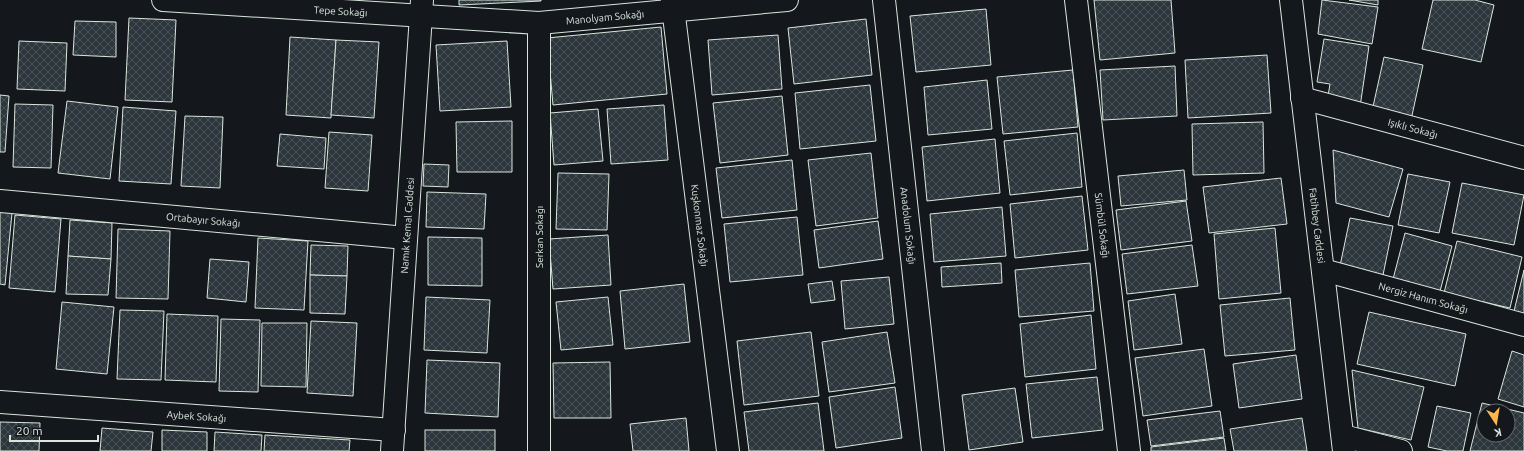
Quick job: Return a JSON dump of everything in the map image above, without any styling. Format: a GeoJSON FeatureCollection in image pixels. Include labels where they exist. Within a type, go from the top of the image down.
{"type":"FeatureCollection","features":[{"type":"Feature","properties":{"kind":"street","name":"Tepe Sokağı"},"geometry":{"type":"LineString","coordinates":[[163,0],[422,9]]}},
{"type":"Feature","properties":{"kind":"street","name":"Manolyam Sokağı"},"geometry":{"type":"LineString","coordinates":[[422,9],[538,24],[672,6],[788,0]]}},
{"type":"Feature","properties":{"kind":"street","name":"Anadolum Sokağı"},"geometry":{"type":"LineString","coordinates":[[884,0],[933,451]]}},
{"type":"Feature","properties":{"kind":"street","name":"Sümbül Sokağı"},"geometry":{"type":"LineString","coordinates":[[1076,0],[1129,451]]}},
{"type":"Feature","properties":{"kind":"street","name":"Fatihbey Caddesi"},"geometry":{"type":"LineString","coordinates":[[1291,0],[1344,444]]}},
{"type":"Feature","properties":{"kind":"street","name":"Kuşkonmaz Sokağı"},"geometry":{"type":"LineString","coordinates":[[672,6],[728,451]]}},
{"type":"Feature","properties":{"kind":"street","name":"Namık Kemal Caddesi"},"geometry":{"type":"LineString","coordinates":[[393,440],[422,9]]}},
{"type":"Feature","properties":{"kind":"street","name":"Serkan Sokağı"},"geometry":{"type":"LineString","coordinates":[[538,24],[539,451]]}},
{"type":"Feature","properties":{"kind":"street","name":"Işıklı Sokağı"},"geometry":{"type":"LineString","coordinates":[[1302,98],[1524,158]]}},
{"type":"Feature","properties":{"kind":"street","name":"Ortabayır Sokağı"},"geometry":{"type":"LineString","coordinates":[[0,201],[406,238]]}},
{"type":"Feature","properties":{"kind":"street","name":"Nergiz Hanım Sokağı"},"geometry":{"type":"LineString","coordinates":[[1323,270],[1524,325]]}},
{"type":"Feature","properties":{"kind":"street","name":"Aybek Sokağı"},"geometry":{"type":"LineString","coordinates":[[0,402],[393,440]]}},
{"type":"Feature","properties":{"kind":"street"},"geometry":{"type":"LineString","coordinates":[[1344,444],[1401,451]]}},
{"type":"Feature","properties":{"kind":"building"},"geometry":{"type":"Polygon","coordinates":[[[459,0],[541,0],[541,1],[459,5],[459,0]]]}},
{"type":"Feature","properties":{"kind":"building"},"geometry":{"type":"Polygon","coordinates":[[[1094,0],[1171,0],[1175,53],[1100,60],[1094,0]]]}},
{"type":"Feature","properties":{"kind":"building"},"geometry":{"type":"Polygon","coordinates":[[[1322,0],[1378,7],[1372,44],[1318,34],[1322,0]]]}},
{"type":"Feature","properties":{"kind":"building"},"geometry":{"type":"Polygon","coordinates":[[[1349,0],[1378,0],[1378,5],[1349,0]]]}},
{"type":"Feature","properties":{"kind":"building"},"geometry":{"type":"Polygon","coordinates":[[[1433,0],[1475,0],[1494,5],[1481,62],[1422,49],[1433,0]]]}},
{"type":"Feature","properties":{"kind":"building"},"geometry":{"type":"Polygon","coordinates":[[[986,9],[991,65],[916,72],[910,16],[986,9]]]}},
{"type":"Feature","properties":{"kind":"building"},"geometry":{"type":"Polygon","coordinates":[[[129,18],[176,20],[172,102],[125,100],[129,18]]]}},
{"type":"Feature","properties":{"kind":"building"},"geometry":{"type":"Polygon","coordinates":[[[866,19],[872,75],[794,84],[788,28],[866,19]]]}},
{"type":"Feature","properties":{"kind":"building"},"geometry":{"type":"Polygon","coordinates":[[[75,21],[116,22],[116,57],[73,55],[75,21]]]}},
{"type":"Feature","properties":{"kind":"building"},"geometry":{"type":"Polygon","coordinates":[[[661,27],[667,94],[553,105],[547,38],[661,27]]]}},
{"type":"Feature","properties":{"kind":"building"},"geometry":{"type":"Polygon","coordinates":[[[778,35],[782,89],[712,95],[708,40],[778,35]]]}},
{"type":"Feature","properties":{"kind":"building"},"geometry":{"type":"Polygon","coordinates":[[[290,37],[336,40],[331,118],[286,115],[290,37]]]}},
{"type":"Feature","properties":{"kind":"building"},"geometry":{"type":"Polygon","coordinates":[[[1324,39],[1369,46],[1360,107],[1327,102],[1330,84],[1317,82],[1324,39]]]}},
{"type":"Feature","properties":{"kind":"building"},"geometry":{"type":"Polygon","coordinates":[[[336,40],[379,42],[374,118],[331,115],[336,40]]]}},
{"type":"Feature","properties":{"kind":"building"},"geometry":{"type":"Polygon","coordinates":[[[19,41],[67,43],[65,91],[17,89],[19,41]]]}},
{"type":"Feature","properties":{"kind":"building"},"geometry":{"type":"Polygon","coordinates":[[[507,41],[511,107],[440,111],[436,45],[507,41]]]}},
{"type":"Feature","properties":{"kind":"building"},"geometry":{"type":"Polygon","coordinates":[[[1267,55],[1271,113],[1188,118],[1185,60],[1267,55]]]}},
{"type":"Feature","properties":{"kind":"building"},"geometry":{"type":"Polygon","coordinates":[[[1384,57],[1423,65],[1411,120],[1372,111],[1384,57]]]}},
{"type":"Feature","properties":{"kind":"building"},"geometry":{"type":"Polygon","coordinates":[[[1175,66],[1177,116],[1103,120],[1100,70],[1175,66]]]}},
{"type":"Feature","properties":{"kind":"building"},"geometry":{"type":"Polygon","coordinates":[[[1073,70],[1078,127],[1003,134],[997,77],[1073,70]]]}},
{"type":"Feature","properties":{"kind":"building"},"geometry":{"type":"Polygon","coordinates":[[[987,80],[992,129],[928,135],[924,87],[987,80]]]}},
{"type":"Feature","properties":{"kind":"building"},"geometry":{"type":"Polygon","coordinates":[[[870,85],[876,141],[800,149],[795,93],[870,85]]]}},
{"type":"Feature","properties":{"kind":"building"},"geometry":{"type":"Polygon","coordinates":[[[0,95],[9,96],[5,152],[0,152],[0,95]]]}},
{"type":"Feature","properties":{"kind":"building"},"geometry":{"type":"Polygon","coordinates":[[[782,96],[788,155],[720,163],[713,103],[782,96]]]}},
{"type":"Feature","properties":{"kind":"building"},"geometry":{"type":"Polygon","coordinates":[[[67,101],[118,107],[110,179],[58,173],[67,101]]]}},
{"type":"Feature","properties":{"kind":"building"},"geometry":{"type":"Polygon","coordinates":[[[15,104],[53,105],[51,168],[13,167],[15,104]]]}},
{"type":"Feature","properties":{"kind":"building"},"geometry":{"type":"Polygon","coordinates":[[[664,105],[668,160],[611,164],[607,109],[664,105]]]}},
{"type":"Feature","properties":{"kind":"building"},"geometry":{"type":"Polygon","coordinates":[[[123,107],[176,111],[171,184],[119,181],[123,107]]]}},
{"type":"Feature","properties":{"kind":"building"},"geometry":{"type":"Polygon","coordinates":[[[598,109],[603,161],[554,165],[550,113],[598,109]]]}},
{"type":"Feature","properties":{"kind":"building"},"geometry":{"type":"Polygon","coordinates":[[[185,116],[223,117],[220,188],[181,186],[185,116]]]}},
{"type":"Feature","properties":{"kind":"building"},"geometry":{"type":"Polygon","coordinates":[[[512,121],[512,172],[457,172],[456,122],[512,121]]]}},
{"type":"Feature","properties":{"kind":"building"},"geometry":{"type":"Polygon","coordinates":[[[1263,122],[1264,173],[1193,175],[1192,124],[1263,122]]]}},
{"type":"Feature","properties":{"kind":"building"},"geometry":{"type":"Polygon","coordinates":[[[329,132],[372,135],[368,191],[325,188],[329,132]]]}},
{"type":"Feature","properties":{"kind":"building"},"geometry":{"type":"Polygon","coordinates":[[[1077,133],[1082,187],[1010,195],[1004,141],[1077,133]]]}},
{"type":"Feature","properties":{"kind":"building"},"geometry":{"type":"Polygon","coordinates":[[[280,134],[326,138],[324,169],[277,166],[280,134]]]}},
{"type":"Feature","properties":{"kind":"building"},"geometry":{"type":"Polygon","coordinates":[[[995,139],[1000,193],[927,201],[922,147],[995,139]]]}},
{"type":"Feature","properties":{"kind":"building"},"geometry":{"type":"Polygon","coordinates":[[[1333,150],[1403,169],[1389,217],[1336,203],[1333,150]]]}},
{"type":"Feature","properties":{"kind":"building"},"geometry":{"type":"Polygon","coordinates":[[[871,153],[878,218],[816,226],[808,160],[871,153]]]}},
{"type":"Feature","properties":{"kind":"building"},"geometry":{"type":"Polygon","coordinates":[[[792,160],[797,210],[722,218],[716,168],[792,160]]]}},
{"type":"Feature","properties":{"kind":"building"},"geometry":{"type":"Polygon","coordinates":[[[424,164],[449,165],[448,187],[423,186],[424,164]]]}},
{"type":"Feature","properties":{"kind":"building"},"geometry":{"type":"Polygon","coordinates":[[[1184,170],[1187,200],[1121,206],[1118,176],[1184,170]]]}},
{"type":"Feature","properties":{"kind":"building"},"geometry":{"type":"Polygon","coordinates":[[[558,173],[609,174],[607,230],[556,229],[558,173]]]}},
{"type":"Feature","properties":{"kind":"building"},"geometry":{"type":"Polygon","coordinates":[[[1408,174],[1450,182],[1439,233],[1398,225],[1408,174]]]}},
{"type":"Feature","properties":{"kind":"building"},"geometry":{"type":"Polygon","coordinates":[[[1281,178],[1287,224],[1209,233],[1203,187],[1281,178]]]}},
{"type":"Feature","properties":{"kind":"building"},"geometry":{"type":"Polygon","coordinates":[[[1462,183],[1524,195],[1514,245],[1452,233],[1462,183]]]}},
{"type":"Feature","properties":{"kind":"building"},"geometry":{"type":"Polygon","coordinates":[[[427,192],[486,194],[484,229],[426,227],[427,192]]]}},
{"type":"Feature","properties":{"kind":"building"},"geometry":{"type":"Polygon","coordinates":[[[1082,196],[1088,250],[1015,258],[1010,204],[1082,196]]]}},
{"type":"Feature","properties":{"kind":"building"},"geometry":{"type":"Polygon","coordinates":[[[1186,201],[1192,241],[1121,250],[1116,210],[1186,201]]]}},
{"type":"Feature","properties":{"kind":"building"},"geometry":{"type":"Polygon","coordinates":[[[1002,207],[1006,256],[934,262],[930,214],[1002,207]]]}},
{"type":"Feature","properties":{"kind":"building"},"geometry":{"type":"Polygon","coordinates":[[[0,212],[12,213],[5,285],[0,284],[0,212]]]}},
{"type":"Feature","properties":{"kind":"building"},"geometry":{"type":"Polygon","coordinates":[[[15,215],[61,219],[55,292],[9,288],[15,215]]]}},
{"type":"Feature","properties":{"kind":"building"},"geometry":{"type":"Polygon","coordinates":[[[797,217],[803,275],[730,282],[724,224],[797,217]]]}},
{"type":"Feature","properties":{"kind":"building"},"geometry":{"type":"Polygon","coordinates":[[[1350,218],[1393,226],[1383,275],[1340,266],[1350,218]]]}},
{"type":"Feature","properties":{"kind":"building"},"geometry":{"type":"Polygon","coordinates":[[[70,220],[112,223],[111,259],[68,256],[70,220]]]}},
{"type":"Feature","properties":{"kind":"building"},"geometry":{"type":"Polygon","coordinates":[[[878,221],[883,259],[819,268],[814,230],[878,221]]]}},
{"type":"Feature","properties":{"kind":"building"},"geometry":{"type":"Polygon","coordinates":[[[1275,228],[1281,293],[1219,299],[1214,234],[1275,228]]]}},
{"type":"Feature","properties":{"kind":"building"},"geometry":{"type":"Polygon","coordinates":[[[118,229],[170,231],[168,299],[116,298],[118,229]]]}},
{"type":"Feature","properties":{"kind":"building"},"geometry":{"type":"Polygon","coordinates":[[[1405,233],[1452,246],[1439,295],[1392,283],[1405,233]]]}},
{"type":"Feature","properties":{"kind":"building"},"geometry":{"type":"Polygon","coordinates":[[[608,235],[611,285],[553,289],[549,239],[608,235]]]}},
{"type":"Feature","properties":{"kind":"building"},"geometry":{"type":"Polygon","coordinates":[[[428,237],[482,238],[482,286],[428,285],[428,237]]]}},
{"type":"Feature","properties":{"kind":"building"},"geometry":{"type":"Polygon","coordinates":[[[258,238],[308,241],[304,310],[255,308],[258,238]]]}},
{"type":"Feature","properties":{"kind":"building"},"geometry":{"type":"Polygon","coordinates":[[[1457,241],[1522,257],[1510,308],[1444,293],[1457,241]]]}},
{"type":"Feature","properties":{"kind":"building"},"geometry":{"type":"Polygon","coordinates":[[[311,245],[348,246],[347,276],[310,275],[311,245]]]}},
{"type":"Feature","properties":{"kind":"building"},"geometry":{"type":"Polygon","coordinates":[[[1192,245],[1198,286],[1127,294],[1122,254],[1192,245]]]}},
{"type":"Feature","properties":{"kind":"building"},"geometry":{"type":"Polygon","coordinates":[[[68,256],[111,259],[108,295],[66,294],[68,256]]]}},
{"type":"Feature","properties":{"kind":"building"},"geometry":{"type":"Polygon","coordinates":[[[210,259],[249,262],[246,302],[207,298],[210,259]]]}},
{"type":"Feature","properties":{"kind":"building"},"geometry":{"type":"Polygon","coordinates":[[[1001,263],[1002,283],[942,287],[941,267],[1001,263]]]}},
{"type":"Feature","properties":{"kind":"building"},"geometry":{"type":"Polygon","coordinates":[[[1090,263],[1094,311],[1019,317],[1015,270],[1090,263]]]}},
{"type":"Feature","properties":{"kind":"building"},"geometry":{"type":"Polygon","coordinates":[[[1524,270],[1524,314],[1514,311],[1524,270]]]}},
{"type":"Feature","properties":{"kind":"building"},"geometry":{"type":"Polygon","coordinates":[[[310,275],[347,276],[345,314],[310,313],[310,275]]]}},
{"type":"Feature","properties":{"kind":"building"},"geometry":{"type":"Polygon","coordinates":[[[889,277],[894,324],[845,329],[841,281],[889,277]]]}},
{"type":"Feature","properties":{"kind":"building"},"geometry":{"type":"Polygon","coordinates":[[[832,281],[835,300],[811,303],[808,284],[832,281]]]}},
{"type":"Feature","properties":{"kind":"building"},"geometry":{"type":"Polygon","coordinates":[[[684,284],[690,342],[625,349],[620,291],[684,284]]]}},
{"type":"Feature","properties":{"kind":"building"},"geometry":{"type":"Polygon","coordinates":[[[1175,294],[1182,344],[1134,350],[1128,301],[1175,294]]]}},
{"type":"Feature","properties":{"kind":"building"},"geometry":{"type":"Polygon","coordinates":[[[426,297],[490,300],[487,353],[424,350],[426,297]]]}},
{"type":"Feature","properties":{"kind":"building"},"geometry":{"type":"Polygon","coordinates":[[[608,297],[613,345],[561,350],[556,302],[608,297]]]}},
{"type":"Feature","properties":{"kind":"building"},"geometry":{"type":"Polygon","coordinates":[[[1290,298],[1295,350],[1225,356],[1220,305],[1290,298]]]}},
{"type":"Feature","properties":{"kind":"building"},"geometry":{"type":"Polygon","coordinates":[[[62,302],[114,307],[107,374],[56,369],[62,302]]]}},
{"type":"Feature","properties":{"kind":"building"},"geometry":{"type":"Polygon","coordinates":[[[120,310],[164,311],[161,380],[117,379],[120,310]]]}},
{"type":"Feature","properties":{"kind":"building"},"geometry":{"type":"Polygon","coordinates":[[[1369,312],[1466,334],[1455,386],[1357,364],[1369,312]]]}},
{"type":"Feature","properties":{"kind":"building"},"geometry":{"type":"Polygon","coordinates":[[[167,314],[218,316],[216,382],[165,380],[167,314]]]}},
{"type":"Feature","properties":{"kind":"building"},"geometry":{"type":"Polygon","coordinates":[[[1091,315],[1096,369],[1025,377],[1020,324],[1091,315]]]}},
{"type":"Feature","properties":{"kind":"building"},"geometry":{"type":"Polygon","coordinates":[[[221,319],[260,320],[258,392],[219,391],[221,319]]]}},
{"type":"Feature","properties":{"kind":"building"},"geometry":{"type":"Polygon","coordinates":[[[311,321],[357,323],[353,396],[307,393],[311,321]]]}},
{"type":"Feature","properties":{"kind":"building"},"geometry":{"type":"Polygon","coordinates":[[[262,323],[307,323],[306,387],[261,386],[262,323]]]}},
{"type":"Feature","properties":{"kind":"building"},"geometry":{"type":"Polygon","coordinates":[[[811,332],[819,396],[744,405],[737,341],[811,332]]]}},
{"type":"Feature","properties":{"kind":"building"},"geometry":{"type":"Polygon","coordinates":[[[887,332],[895,383],[829,392],[822,342],[887,332]]]}},
{"type":"Feature","properties":{"kind":"building"},"geometry":{"type":"Polygon","coordinates":[[[1204,349],[1212,406],[1143,416],[1135,358],[1204,349]]]}},
{"type":"Feature","properties":{"kind":"building"},"geometry":{"type":"Polygon","coordinates":[[[1512,351],[1524,355],[1524,407],[1516,405],[1516,403],[1498,399],[1512,351]]]}},
{"type":"Feature","properties":{"kind":"building"},"geometry":{"type":"Polygon","coordinates":[[[1296,355],[1302,399],[1239,408],[1233,364],[1296,355]]]}},
{"type":"Feature","properties":{"kind":"building"},"geometry":{"type":"Polygon","coordinates":[[[427,360],[500,363],[498,417],[425,413],[427,360]]]}},
{"type":"Feature","properties":{"kind":"building"},"geometry":{"type":"Polygon","coordinates":[[[610,362],[611,418],[554,418],[553,363],[610,362]]]}},
{"type":"Feature","properties":{"kind":"building"},"geometry":{"type":"Polygon","coordinates":[[[1352,370],[1424,387],[1411,440],[1358,428],[1352,370]]]}},
{"type":"Feature","properties":{"kind":"building"},"geometry":{"type":"Polygon","coordinates":[[[1097,377],[1103,430],[1032,438],[1026,384],[1097,377]]]}},
{"type":"Feature","properties":{"kind":"building"},"geometry":{"type":"Polygon","coordinates":[[[895,387],[902,438],[836,448],[829,397],[895,387]]]}},
{"type":"Feature","properties":{"kind":"building"},"geometry":{"type":"Polygon","coordinates":[[[1015,388],[1023,442],[969,450],[962,395],[1015,388]]]}},
{"type":"Feature","properties":{"kind":"building"},"geometry":{"type":"Polygon","coordinates":[[[818,403],[824,451],[749,451],[744,412],[818,403]]]}},
{"type":"Feature","properties":{"kind":"building"},"geometry":{"type":"Polygon","coordinates":[[[1437,406],[1471,413],[1463,451],[1447,451],[1428,447],[1437,406]]]}},
{"type":"Feature","properties":{"kind":"building"},"geometry":{"type":"Polygon","coordinates":[[[1220,411],[1224,437],[1151,446],[1147,420],[1220,411]]]}},
{"type":"Feature","properties":{"kind":"building"},"geometry":{"type":"Polygon","coordinates":[[[1516,411],[1524,413],[1524,451],[1470,451],[1476,427],[1476,443],[1516,443],[1516,411]]]}},
{"type":"Feature","properties":{"kind":"building"},"geometry":{"type":"Polygon","coordinates":[[[686,418],[689,451],[633,451],[630,424],[686,418]]]}},
{"type":"Feature","properties":{"kind":"building"},"geometry":{"type":"Polygon","coordinates":[[[1302,418],[1307,451],[1234,451],[1230,429],[1302,418]]]}},
{"type":"Feature","properties":{"kind":"building"},"geometry":{"type":"Polygon","coordinates":[[[0,422],[40,423],[39,451],[0,451],[0,422]]]}},
{"type":"Feature","properties":{"kind":"building"},"geometry":{"type":"Polygon","coordinates":[[[102,428],[153,432],[151,451],[100,451],[102,428]]]}},
{"type":"Feature","properties":{"kind":"building"},"geometry":{"type":"Polygon","coordinates":[[[162,430],[207,432],[207,451],[162,451],[162,430]]]}},
{"type":"Feature","properties":{"kind":"building"},"geometry":{"type":"Polygon","coordinates":[[[425,430],[495,430],[495,451],[425,451],[425,430]]]}},
{"type":"Feature","properties":{"kind":"building"},"geometry":{"type":"Polygon","coordinates":[[[215,432],[262,435],[261,451],[214,451],[215,432]]]}},
{"type":"Feature","properties":{"kind":"building"},"geometry":{"type":"Polygon","coordinates":[[[265,435],[350,440],[349,451],[264,451],[265,435]]]}},
{"type":"Feature","properties":{"kind":"building"},"geometry":{"type":"Polygon","coordinates":[[[1224,438],[1226,451],[1151,451],[1151,447],[1224,438]]]}}]}
